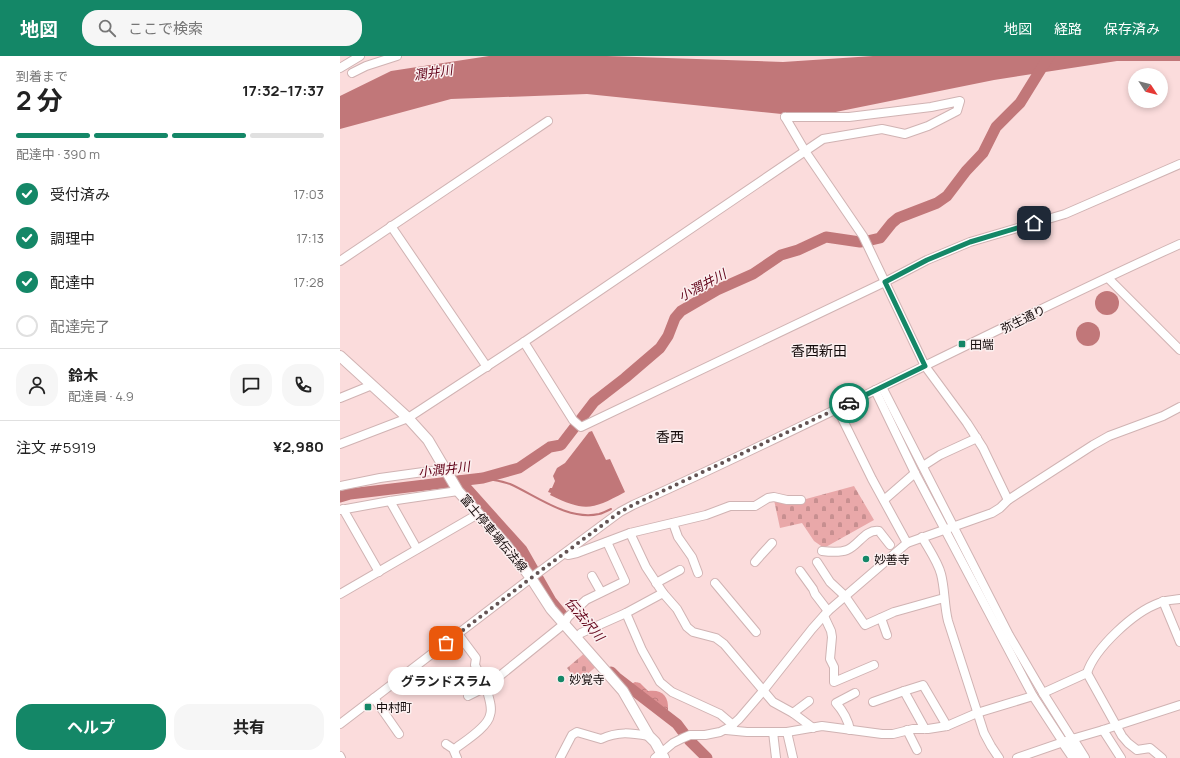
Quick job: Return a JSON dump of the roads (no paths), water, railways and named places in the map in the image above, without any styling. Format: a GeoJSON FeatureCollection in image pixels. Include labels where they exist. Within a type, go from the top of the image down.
{"type":"FeatureCollection","features":[{"type":"Feature","properties":{"kind":"main road","name":"富士停車場伝法線"},"geometry":{"type":"LineString","coordinates":[[340,356],[408,418],[428,440],[457,489],[507,546],[531,578],[551,609],[566,621],[579,635],[623,691],[648,736],[655,742],[660,756]]}},
{"type":"Feature","properties":{"kind":"main road"},"geometry":{"type":"LineString","coordinates":[[1068,740],[1074,758]]}},
{"type":"Feature","properties":{"kind":"main road"},"geometry":{"type":"LineString","coordinates":[[1068,740],[1084,758]]}},
{"type":"Feature","properties":{"kind":"street"},"geometry":{"type":"LineString","coordinates":[[340,68],[360,56]]}},
{"type":"Feature","properties":{"kind":"street"},"geometry":{"type":"LineString","coordinates":[[352,73],[366,66],[397,56]]}},
{"type":"Feature","properties":{"kind":"street"},"geometry":{"type":"LineString","coordinates":[[340,444],[408,418],[487,367],[805,151],[823,139],[882,129],[905,134],[928,126],[957,111],[960,101],[931,107],[849,117],[784,117],[805,151],[863,236],[925,366],[977,438],[986,453],[1008,500]]}},
{"type":"Feature","properties":{"kind":"street"},"geometry":{"type":"LineString","coordinates":[[340,260],[548,121]]}},
{"type":"Feature","properties":{"kind":"street"},"geometry":{"type":"LineString","coordinates":[[524,342],[573,420],[581,427],[885,282],[927,260],[970,242],[1065,214],[1180,164]]}},
{"type":"Feature","properties":{"kind":"street"},"geometry":{"type":"LineString","coordinates":[[392,226],[487,367]]}},
{"type":"Feature","properties":{"kind":"street","name":"弥生通り"},"geometry":{"type":"LineString","coordinates":[[340,724],[620,512],[1180,244]]}},
{"type":"Feature","properties":{"kind":"street"},"geometry":{"type":"LineString","coordinates":[[1108,278],[1180,350]]}},
{"type":"Feature","properties":{"kind":"street"},"geometry":{"type":"LineString","coordinates":[[340,398],[372,385]]}},
{"type":"Feature","properties":{"kind":"street"},"geometry":{"type":"LineString","coordinates":[[878,389],[923,466],[1009,635],[1043,693],[1068,740]]}},
{"type":"Feature","properties":{"kind":"street"},"geometry":{"type":"LineString","coordinates":[[878,389],[915,473],[1033,696],[1068,740]]}},
{"type":"Feature","properties":{"kind":"street"},"geometry":{"type":"LineString","coordinates":[[660,756],[673,743],[686,736],[712,734],[729,727],[763,691],[826,614],[893,550],[922,537],[992,513],[1008,500],[1092,445],[1109,436],[1163,416],[1180,407]]}},
{"type":"Feature","properties":{"kind":"street"},"geometry":{"type":"LineString","coordinates":[[837,408],[872,479],[907,543]]}},
{"type":"Feature","properties":{"kind":"street"},"geometry":{"type":"LineString","coordinates":[[923,466],[940,455],[977,438]]}},
{"type":"Feature","properties":{"kind":"street"},"geometry":{"type":"LineString","coordinates":[[884,500],[915,473]]}},
{"type":"Feature","properties":{"kind":"street"},"geometry":{"type":"LineString","coordinates":[[340,486],[380,478],[448,474]]}},
{"type":"Feature","properties":{"kind":"street"},"geometry":{"type":"LineString","coordinates":[[379,572],[342,510],[457,489]]}},
{"type":"Feature","properties":{"kind":"street"},"geometry":{"type":"LineString","coordinates":[[565,554],[568,555],[577,553],[630,533],[717,512],[730,506],[755,506],[768,498],[774,497],[787,500],[801,500]]}},
{"type":"Feature","properties":{"kind":"street"},"geometry":{"type":"LineString","coordinates":[[390,501],[418,549]]}},
{"type":"Feature","properties":{"kind":"street"},"geometry":{"type":"LineString","coordinates":[[340,594],[478,514]]}},
{"type":"Feature","properties":{"kind":"street"},"geometry":{"type":"LineString","coordinates":[[673,523],[678,537],[692,557],[698,573]]}},
{"type":"Feature","properties":{"kind":"street"},"geometry":{"type":"LineString","coordinates":[[822,551],[835,552],[847,550],[874,530],[879,531],[893,550]]}},
{"type":"Feature","properties":{"kind":"street"},"geometry":{"type":"LineString","coordinates":[[630,533],[646,567],[663,593],[677,609],[687,627],[693,632],[716,638],[724,644],[773,702],[813,728]]}},
{"type":"Feature","properties":{"kind":"street"},"geometry":{"type":"LineString","coordinates":[[922,537],[940,570],[944,587],[945,609],[948,621],[977,713],[991,746],[999,758]]}},
{"type":"Feature","properties":{"kind":"street"},"geometry":{"type":"LineString","coordinates":[[468,696],[486,688],[566,621],[586,600],[625,581],[607,542]]}},
{"type":"Feature","properties":{"kind":"street"},"geometry":{"type":"LineString","coordinates":[[755,562],[772,542]]}},
{"type":"Feature","properties":{"kind":"street"},"geometry":{"type":"LineString","coordinates":[[817,562],[830,582],[845,596],[865,625],[894,612],[944,598]]}},
{"type":"Feature","properties":{"kind":"street"},"geometry":{"type":"LineString","coordinates":[[656,583],[680,570]]}},
{"type":"Feature","properties":{"kind":"street"},"geometry":{"type":"LineString","coordinates":[[800,571],[813,589],[814,594],[826,614],[832,637],[830,659],[834,667],[834,682],[874,665]]}},
{"type":"Feature","properties":{"kind":"street"},"geometry":{"type":"LineString","coordinates":[[592,576],[601,592]]}},
{"type":"Feature","properties":{"kind":"street"},"geometry":{"type":"LineString","coordinates":[[715,583],[756,632]]}},
{"type":"Feature","properties":{"kind":"street"},"geometry":{"type":"LineString","coordinates":[[579,635],[626,613],[663,593]]}},
{"type":"Feature","properties":{"kind":"street"},"geometry":{"type":"LineString","coordinates":[[1043,693],[1086,673],[1089,665],[1102,646],[1141,612],[1150,606],[1163,601],[1180,599]]}},
{"type":"Feature","properties":{"kind":"street"},"geometry":{"type":"LineString","coordinates":[[1163,601],[1180,642]]}},
{"type":"Feature","properties":{"kind":"street"},"geometry":{"type":"LineString","coordinates":[[626,613],[642,650],[660,682],[672,692],[720,714],[729,727],[747,732],[788,732],[822,726],[882,734],[893,734],[913,729],[928,729],[947,726],[977,713],[1033,696]]}},
{"type":"Feature","properties":{"kind":"street"},"geometry":{"type":"LineString","coordinates":[[881,618],[887,635]]}},
{"type":"Feature","properties":{"kind":"street"},"geometry":{"type":"LineString","coordinates":[[456,754],[456,748],[483,726],[489,720],[491,715],[486,688],[475,665],[476,658],[458,634]]}},
{"type":"Feature","properties":{"kind":"street"},"geometry":{"type":"LineString","coordinates":[[550,635],[556,642]]}},
{"type":"Feature","properties":{"kind":"street"},"geometry":{"type":"LineString","coordinates":[[863,670],[867,678]]}},
{"type":"Feature","properties":{"kind":"street"},"geometry":{"type":"LineString","coordinates":[[1086,673],[1116,726],[1128,743],[1137,750],[1150,748],[1162,758]]}},
{"type":"Feature","properties":{"kind":"street"},"geometry":{"type":"LineString","coordinates":[[873,702],[923,685],[947,726]]}},
{"type":"Feature","properties":{"kind":"street"},"geometry":{"type":"LineString","coordinates":[[904,691],[925,729]]}},
{"type":"Feature","properties":{"kind":"street"},"geometry":{"type":"LineString","coordinates":[[850,730],[844,714],[836,703],[855,693]]}},
{"type":"Feature","properties":{"kind":"street"},"geometry":{"type":"LineString","coordinates":[[374,698],[399,734]]}},
{"type":"Feature","properties":{"kind":"street"},"geometry":{"type":"LineString","coordinates":[[793,714],[809,701]]}},
{"type":"Feature","properties":{"kind":"street"},"geometry":{"type":"LineString","coordinates":[[1017,758],[1068,740],[1180,705]]}},
{"type":"Feature","properties":{"kind":"street"},"geometry":{"type":"LineString","coordinates":[[907,730],[917,750]]}},
{"type":"Feature","properties":{"kind":"street"},"geometry":{"type":"LineString","coordinates":[[1103,730],[1121,758]]}},
{"type":"Feature","properties":{"kind":"street"},"geometry":{"type":"LineString","coordinates":[[560,758],[572,735],[577,732],[601,739],[612,734],[633,733],[648,736]]}},
{"type":"Feature","properties":{"kind":"street"},"geometry":{"type":"LineString","coordinates":[[773,732],[776,758]]}},
{"type":"Feature","properties":{"kind":"street"},"geometry":{"type":"LineString","coordinates":[[788,732],[793,758]]}},
{"type":"Feature","properties":{"kind":"street"},"geometry":{"type":"LineString","coordinates":[[446,744],[456,754]]}},
{"type":"Feature","properties":{"kind":"water","name":"潤井川"},"geometry":{"type":"Polygon","coordinates":[[[489,56],[607,56],[783,62],[873,56],[1180,56],[1180,61],[1117,61],[994,80],[811,117],[587,94],[451,99],[340,129],[340,96],[391,71],[489,56]]]}},
{"type":"Feature","properties":{"kind":"water"},"geometry":{"type":"Polygon","coordinates":[[[1107,291],[1116,294],[1119,303],[1116,312],[1107,315],[1098,312],[1095,303],[1098,294],[1107,291]]]}},
{"type":"Feature","properties":{"kind":"water"},"geometry":{"type":"Polygon","coordinates":[[[1088,322],[1097,325],[1100,334],[1097,343],[1088,346],[1079,343],[1076,334],[1079,325],[1088,322]]]}},
{"type":"Feature","properties":{"kind":"water"},"geometry":{"type":"Polygon","coordinates":[[[592,431],[606,460],[610,459],[625,492],[604,502],[588,507],[572,504],[550,495],[551,493],[548,492],[550,488],[552,488],[555,481],[553,476],[557,468],[565,463],[589,432],[592,431]]]}},
{"type":"Feature","properties":{"kind":"waterway","name":"小潤井川"},"geometry":{"type":"LineString","coordinates":[[340,497],[350,494],[483,478],[519,468],[550,447],[561,445],[594,402],[660,348],[668,336],[675,318],[681,311],[717,290],[753,274],[781,255],[798,250],[826,237],[860,242],[880,238],[898,218],[937,203],[947,196],[966,171],[983,153],[996,127],[1020,103],[1049,56]]}},
{"type":"Feature","properties":{"kind":"waterway"},"geometry":{"type":"LineString","coordinates":[[483,478],[510,484],[553,506],[576,514],[599,514],[611,509]]}},
{"type":"Feature","properties":{"kind":"waterway","name":"伝法沢川"},"geometry":{"type":"LineString","coordinates":[[460,481],[522,550],[551,601],[565,618]]}},
{"type":"Feature","properties":{"kind":"waterway","name":"伝法沢川"},"geometry":{"type":"LineString","coordinates":[[611,672],[677,724],[689,740],[707,758]]}},
{"type":"Feature","properties":{"kind":"place","name":"田端"},"geometry":{"type":"Point","coordinates":[962,344]}},
{"type":"Feature","properties":{"kind":"place","name":"妙善寺"},"geometry":{"type":"Point","coordinates":[866,559]}},
{"type":"Feature","properties":{"kind":"place","name":"グランドスラム"},"geometry":{"type":"Point","coordinates":[446,643]}},
{"type":"Feature","properties":{"kind":"place","name":"妙覚寺"},"geometry":{"type":"Point","coordinates":[561,679]}},
{"type":"Feature","properties":{"kind":"place","name":"中村町"},"geometry":{"type":"Point","coordinates":[368,707]}},
{"type":"Feature","properties":{"kind":"district","name":"香西新田"},"geometry":{"type":"Point","coordinates":[819,350]}},
{"type":"Feature","properties":{"kind":"district","name":"香西"},"geometry":{"type":"Point","coordinates":[670,436]}}]}
